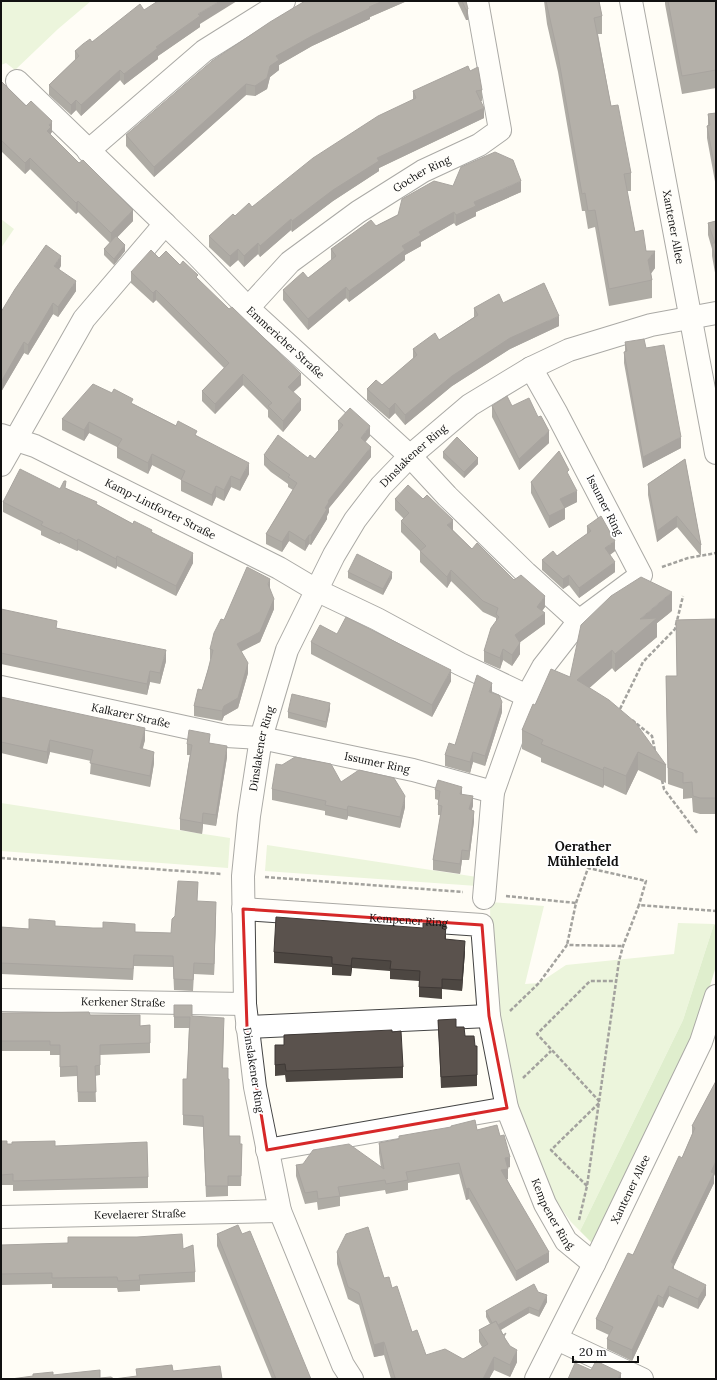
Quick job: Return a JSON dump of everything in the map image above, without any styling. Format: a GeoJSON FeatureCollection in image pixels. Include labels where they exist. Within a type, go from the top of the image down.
{"type":"FeatureCollection","features":[{"type":"Feature","properties":{"kind":"street"},"geometry":{"type":"LineString","coordinates":[[88,151],[204,51],[284,1]]}},
{"type":"Feature","properties":{"kind":"street","name":"Gocher Ring"},"geometry":{"type":"LineString","coordinates":[[248,308],[290,262],[358,212],[423,171],[479,145],[500,130],[476,1]]}},
{"type":"Feature","properties":{"kind":"street","name":"Xantener Allee"},"geometry":{"type":"LineString","coordinates":[[631,1],[716,453]]}},
{"type":"Feature","properties":{"kind":"street","name":"Emmericher Straße"},"geometry":{"type":"LineString","coordinates":[[17,81],[88,151],[197,254],[248,308],[410,456]]}},
{"type":"Feature","properties":{"kind":"street"},"geometry":{"type":"LineString","coordinates":[[1,465],[8,437],[84,319],[165,224]]}},
{"type":"Feature","properties":{"kind":"street","name":"Dinslakener Ring"},"geometry":{"type":"LineString","coordinates":[[352,1379],[343,1365],[280,1211],[255,1088],[245,1004],[243,876],[249,816],[261,738],[287,650],[316,590],[355,520],[381,486],[410,456],[470,405],[531,368],[569,350],[651,325],[716,313]]}},
{"type":"Feature","properties":{"kind":"street","name":"Issumer Ring"},"geometry":{"type":"LineString","coordinates":[[531,368],[557,414],[641,575]]}},
{"type":"Feature","properties":{"kind":"street","name":"Kamp-Lintforter Straße"},"geometry":{"type":"LineString","coordinates":[[8,437],[35,446],[272,565],[316,590]]}},
{"type":"Feature","properties":{"kind":"street"},"geometry":{"type":"LineString","coordinates":[[410,456],[447,496],[526,573],[579,621]]}},
{"type":"Feature","properties":{"kind":"street"},"geometry":{"type":"LineString","coordinates":[[484,896],[492,792],[528,696],[543,667],[579,621],[641,575]]}},
{"type":"Feature","properties":{"kind":"street"},"geometry":{"type":"LineString","coordinates":[[316,590],[460,664],[528,696]]}},
{"type":"Feature","properties":{"kind":"street","name":"Kalkarer Straße"},"geometry":{"type":"LineString","coordinates":[[1,687],[226,736],[261,738]]}},
{"type":"Feature","properties":{"kind":"street","name":"Issumer Ring"},"geometry":{"type":"LineString","coordinates":[[261,738],[413,770],[492,792]]}},
{"type":"Feature","properties":{"kind":"street","name":"Kempener Ring"},"geometry":{"type":"LineString","coordinates":[[243,909],[482,925],[489,1016],[507,1108],[545,1204],[566,1241],[594,1264]]}},
{"type":"Feature","properties":{"kind":"street","name":"Xantener Allee"},"geometry":{"type":"LineString","coordinates":[[536,1379],[594,1264],[709,1045],[716,996]]}},
{"type":"Feature","properties":{"kind":"street","name":"Kerkener Straße"},"geometry":{"type":"LineString","coordinates":[[1,1000],[245,1004]]}},
{"type":"Feature","properties":{"kind":"street"},"geometry":{"type":"LineString","coordinates":[[247,1026],[489,1016]]}},
{"type":"Feature","properties":{"kind":"street"},"geometry":{"type":"LineString","coordinates":[[267,1150],[507,1108]]}},
{"type":"Feature","properties":{"kind":"street","name":"Kevelaerer Straße"},"geometry":{"type":"LineString","coordinates":[[1,1217],[280,1211]]}},
{"type":"Feature","properties":{"kind":"street"},"geometry":{"type":"LineString","coordinates":[[557,1339],[642,1379]]}},
{"type":"Feature","properties":{"kind":"path"},"geometry":{"type":"LineString","coordinates":[[641,575],[688,558],[716,553]]}},
{"type":"Feature","properties":{"kind":"path"},"geometry":{"type":"LineString","coordinates":[[620,709],[643,662],[675,628],[683,596]]}},
{"type":"Feature","properties":{"kind":"path"},"geometry":{"type":"LineString","coordinates":[[614,706],[626,714]]}},
{"type":"Feature","properties":{"kind":"path"},"geometry":{"type":"LineString","coordinates":[[631,718],[652,736],[657,759]]}},
{"type":"Feature","properties":{"kind":"path"},"geometry":{"type":"LineString","coordinates":[[660,774],[664,789],[698,834]]}},
{"type":"Feature","properties":{"kind":"path"},"geometry":{"type":"LineString","coordinates":[[1,858],[576,903]]}},
{"type":"Feature","properties":{"kind":"path"},"geometry":{"type":"LineString","coordinates":[[489,1016],[510,1011],[539,983],[567,945],[576,903],[588,868],[646,881],[639,905],[623,946],[616,981],[600,1102],[587,1186],[580,1219],[566,1241]]}},
{"type":"Feature","properties":{"kind":"path"},"geometry":{"type":"LineString","coordinates":[[639,905],[716,911]]}},
{"type":"Feature","properties":{"kind":"path"},"geometry":{"type":"LineString","coordinates":[[567,945],[623,946]]}},
{"type":"Feature","properties":{"kind":"path"},"geometry":{"type":"LineString","coordinates":[[600,1102],[537,1034],[590,981],[616,981]]}},
{"type":"Feature","properties":{"kind":"path"},"geometry":{"type":"LineString","coordinates":[[507,1108],[514,1086],[552,1051]]}},
{"type":"Feature","properties":{"kind":"path"},"geometry":{"type":"LineString","coordinates":[[587,1186],[551,1150],[600,1102]]}},
{"type":"Feature","properties":{"kind":"highlighted area"},"geometry":{"type":"Polygon","coordinates":[[[243,909],[482,925],[489,1016],[507,1108],[267,1150],[247,1027],[243,909]]]}},
{"type":"Feature","properties":{"kind":"green space"},"geometry":{"type":"Polygon","coordinates":[[[1,1],[91,1],[58,29],[15,70],[6,63],[1,65],[1,1]]]}},
{"type":"Feature","properties":{"kind":"green space"},"geometry":{"type":"Polygon","coordinates":[[[1,219],[14,229],[1,248],[1,219]]]}},
{"type":"Feature","properties":{"kind":"green space"},"geometry":{"type":"Polygon","coordinates":[[[1,803],[230,838],[228,868],[1,851],[1,803]]]}},
{"type":"Feature","properties":{"kind":"green space"},"geometry":{"type":"Polygon","coordinates":[[[267,845],[477,877],[477,886],[265,871],[267,845]]]}},
{"type":"Feature","properties":{"kind":"green space"},"geometry":{"type":"Polygon","coordinates":[[[490,902],[544,906],[525,984],[539,983],[566,965],[674,954],[678,923],[714,924],[683,1020],[580,1231],[571,1222],[544,1185],[519,1124],[491,967],[490,902]]]}},
{"type":"Feature","properties":{"kind":"green space"},"geometry":{"type":"Polygon","coordinates":[[[714,924],[716,926],[716,966],[700,1019],[593,1244],[580,1231],[683,1020],[714,924]]]}},
{"type":"Feature","properties":{"kind":"building"},"geometry":{"type":"Polygon","coordinates":[[[158,1],[220,1],[198,14],[200,16],[156,47],[158,48],[124,74],[120,70],[81,105],[76,100],[71,105],[49,85],[79,56],[75,51],[83,44],[90,39],[92,42],[140,4],[144,10],[158,1]]]}},
{"type":"Feature","properties":{"kind":"building"},"geometry":{"type":"Polygon","coordinates":[[[305,1],[383,1],[312,36],[276,56],[279,60],[270,66],[267,78],[255,86],[246,84],[154,167],[126,135],[212,61],[270,22],[305,1]]]}},
{"type":"Feature","properties":{"kind":"building"},"geometry":{"type":"Polygon","coordinates":[[[462,1],[466,1],[468,9],[466,10],[462,1]]]}},
{"type":"Feature","properties":{"kind":"building"},"geometry":{"type":"Polygon","coordinates":[[[546,1],[599,1],[602,16],[594,18],[611,106],[618,105],[631,173],[624,174],[635,232],[643,230],[646,251],[655,251],[648,260],[652,280],[609,289],[595,210],[588,211],[585,193],[582,194],[558,55],[546,1]]]}},
{"type":"Feature","properties":{"kind":"building"},"geometry":{"type":"Polygon","coordinates":[[[668,1],[716,1],[716,70],[682,76],[668,1]]]}},
{"type":"Feature","properties":{"kind":"building"},"geometry":{"type":"Polygon","coordinates":[[[468,66],[470,71],[478,67],[482,90],[476,91],[484,108],[377,158],[379,161],[333,190],[292,221],[291,219],[260,246],[258,243],[244,256],[238,249],[230,256],[209,236],[233,214],[235,216],[249,203],[252,207],[313,158],[378,116],[416,98],[413,91],[468,66]]]}},
{"type":"Feature","properties":{"kind":"building"},"geometry":{"type":"Polygon","coordinates":[[[1,81],[26,106],[31,101],[52,121],[49,125],[51,127],[47,131],[79,163],[83,160],[133,210],[111,233],[78,201],[76,203],[30,158],[25,163],[1,140],[1,81]]]}},
{"type":"Feature","properties":{"kind":"building"},"geometry":{"type":"Polygon","coordinates":[[[716,113],[716,174],[707,126],[710,125],[708,114],[716,113]]]}},
{"type":"Feature","properties":{"kind":"building"},"geometry":{"type":"Polygon","coordinates":[[[495,152],[513,160],[521,181],[474,202],[476,206],[456,215],[454,212],[419,232],[421,235],[402,246],[405,250],[349,291],[346,287],[308,319],[283,290],[303,272],[308,278],[336,256],[331,249],[371,220],[376,226],[398,215],[402,199],[434,181],[453,186],[461,167],[495,152]]]}},
{"type":"Feature","properties":{"kind":"building"},"geometry":{"type":"Polygon","coordinates":[[[716,221],[716,265],[712,243],[715,243],[708,223],[716,221]]]}},
{"type":"Feature","properties":{"kind":"building"},"geometry":{"type":"Polygon","coordinates":[[[116,236],[125,245],[114,259],[104,249],[116,236]]]}},
{"type":"Feature","properties":{"kind":"building"},"geometry":{"type":"Polygon","coordinates":[[[46,245],[61,256],[54,266],[76,281],[58,307],[53,303],[28,345],[24,342],[1,382],[1,312],[15,289],[46,245]]]}},
{"type":"Feature","properties":{"kind":"building"},"geometry":{"type":"Polygon","coordinates":[[[151,250],[159,258],[166,251],[180,265],[183,261],[198,275],[196,277],[229,309],[232,307],[301,374],[288,387],[301,399],[283,421],[268,406],[272,403],[243,374],[215,404],[202,391],[229,363],[156,290],[153,293],[131,272],[151,250]]]}},
{"type":"Feature","properties":{"kind":"building"},"geometry":{"type":"Polygon","coordinates":[[[544,283],[559,316],[510,338],[452,376],[405,415],[395,403],[389,409],[367,389],[376,380],[382,385],[417,355],[413,349],[435,333],[439,340],[478,315],[474,308],[499,294],[503,303],[544,283]]]}},
{"type":"Feature","properties":{"kind":"building"},"geometry":{"type":"Polygon","coordinates":[[[644,339],[646,348],[664,345],[681,437],[643,457],[624,352],[627,351],[625,342],[644,339]]]}},
{"type":"Feature","properties":{"kind":"building"},"geometry":{"type":"Polygon","coordinates":[[[93,384],[112,393],[114,389],[133,399],[131,403],[176,426],[178,421],[197,431],[195,435],[249,463],[240,480],[231,476],[224,490],[216,486],[212,495],[181,480],[185,471],[152,454],[148,463],[117,447],[122,439],[89,422],[84,430],[62,419],[93,384]]]}},
{"type":"Feature","properties":{"kind":"building"},"geometry":{"type":"Polygon","coordinates":[[[507,396],[512,406],[529,398],[538,417],[541,416],[549,431],[519,459],[492,406],[507,396]]]}},
{"type":"Feature","properties":{"kind":"building"},"geometry":{"type":"Polygon","coordinates":[[[350,408],[370,426],[361,438],[371,447],[328,501],[329,502],[325,508],[327,509],[311,535],[309,535],[305,541],[289,531],[282,542],[266,534],[297,483],[288,477],[290,475],[271,462],[264,455],[278,435],[308,458],[310,455],[315,459],[343,425],[338,421],[350,408]]]}},
{"type":"Feature","properties":{"kind":"building"},"geometry":{"type":"Polygon","coordinates":[[[457,437],[478,458],[464,472],[443,452],[457,437]]]}},
{"type":"Feature","properties":{"kind":"building"},"geometry":{"type":"Polygon","coordinates":[[[559,451],[569,470],[567,472],[577,491],[560,499],[565,508],[549,516],[531,482],[559,451]]]}},
{"type":"Feature","properties":{"kind":"building"},"geometry":{"type":"Polygon","coordinates":[[[685,459],[701,545],[677,516],[657,531],[648,484],[685,459]]]}},
{"type":"Feature","properties":{"kind":"building"},"geometry":{"type":"Polygon","coordinates":[[[20,469],[60,489],[64,481],[66,481],[65,488],[97,502],[96,504],[133,524],[134,521],[152,530],[151,532],[193,553],[176,586],[117,556],[116,559],[78,539],[77,541],[60,532],[60,534],[41,525],[43,522],[3,502],[20,469]]]}},
{"type":"Feature","properties":{"kind":"building"},"geometry":{"type":"Polygon","coordinates":[[[408,485],[423,499],[427,495],[453,520],[447,525],[472,549],[477,543],[514,580],[521,575],[545,596],[537,607],[545,613],[515,635],[520,643],[512,655],[503,649],[500,658],[484,651],[491,628],[499,617],[496,614],[498,608],[483,601],[451,570],[447,577],[420,551],[426,546],[401,521],[409,513],[395,499],[408,485]]]}},
{"type":"Feature","properties":{"kind":"building"},"geometry":{"type":"Polygon","coordinates":[[[601,516],[615,541],[605,548],[615,562],[579,588],[569,575],[563,579],[542,560],[553,551],[557,556],[591,531],[587,526],[601,516]]]}},
{"type":"Feature","properties":{"kind":"building"},"geometry":{"type":"Polygon","coordinates":[[[357,554],[392,572],[383,589],[348,572],[357,554]]]}},
{"type":"Feature","properties":{"kind":"building"},"geometry":{"type":"Polygon","coordinates":[[[247,567],[270,579],[268,584],[274,599],[260,632],[237,644],[248,663],[238,698],[224,706],[222,711],[194,706],[198,689],[202,690],[208,670],[213,650],[210,649],[214,633],[221,619],[224,620],[247,567]]]}},
{"type":"Feature","properties":{"kind":"building"},"geometry":{"type":"Polygon","coordinates":[[[641,577],[672,592],[640,619],[657,618],[615,654],[612,650],[577,680],[609,700],[635,722],[666,765],[638,752],[626,776],[604,767],[603,770],[541,744],[543,740],[522,730],[533,704],[535,705],[551,669],[570,677],[581,625],[611,596],[641,577]]]}},
{"type":"Feature","properties":{"kind":"building"},"geometry":{"type":"Polygon","coordinates":[[[1,609],[57,621],[56,628],[166,650],[160,673],[150,671],[147,684],[1,653],[1,609]]]}},
{"type":"Feature","properties":{"kind":"building"},"geometry":{"type":"Polygon","coordinates":[[[346,617],[451,670],[432,705],[311,642],[320,625],[337,634],[346,617]]]}},
{"type":"Feature","properties":{"kind":"building"},"geometry":{"type":"Polygon","coordinates":[[[716,619],[716,798],[700,798],[693,796],[692,782],[683,783],[683,773],[668,768],[666,676],[677,676],[676,620],[716,619]]]}},
{"type":"Feature","properties":{"kind":"building"},"geometry":{"type":"Polygon","coordinates":[[[477,675],[492,683],[489,692],[499,695],[502,702],[485,756],[473,752],[470,762],[445,755],[449,743],[455,745],[477,675]]]}},
{"type":"Feature","properties":{"kind":"building"},"geometry":{"type":"Polygon","coordinates":[[[292,694],[330,703],[326,722],[288,712],[292,694]]]}},
{"type":"Feature","properties":{"kind":"building"},"geometry":{"type":"Polygon","coordinates":[[[1,697],[145,728],[140,748],[154,752],[150,776],[90,763],[93,750],[50,740],[47,752],[1,742],[1,697]]]}},
{"type":"Feature","properties":{"kind":"building"},"geometry":{"type":"Polygon","coordinates":[[[189,730],[210,734],[209,743],[227,746],[216,815],[203,813],[202,823],[180,819],[192,745],[187,744],[189,730]]]}},
{"type":"Feature","properties":{"kind":"building"},"geometry":{"type":"Polygon","coordinates":[[[295,757],[331,764],[341,782],[359,770],[394,778],[405,796],[400,817],[348,806],[347,810],[325,805],[326,801],[272,789],[276,764],[282,765],[295,757]]]}},
{"type":"Feature","properties":{"kind":"building"},"geometry":{"type":"Polygon","coordinates":[[[438,780],[462,787],[460,794],[473,796],[469,809],[474,811],[469,851],[462,850],[460,864],[433,860],[442,806],[438,805],[440,791],[435,790],[438,780]]]}},
{"type":"Feature","properties":{"kind":"building"},"geometry":{"type":"Polygon","coordinates":[[[178,881],[198,882],[197,901],[216,902],[214,964],[194,963],[193,980],[174,979],[173,956],[134,955],[133,969],[1,963],[1,927],[29,929],[29,919],[55,921],[55,926],[93,928],[103,928],[103,922],[135,924],[135,932],[171,933],[172,919],[175,916],[178,881]]]}},
{"type":"Feature","properties":{"kind":"building"},"geometry":{"type":"Polygon","coordinates":[[[276,917],[423,928],[423,923],[446,925],[445,939],[465,941],[462,980],[442,979],[442,988],[419,987],[420,971],[390,969],[391,961],[352,958],[351,966],[332,964],[332,957],[274,952],[276,917]]]}},
{"type":"Feature","properties":{"kind":"building"},"geometry":{"type":"Polygon","coordinates":[[[174,1005],[192,1005],[192,1016],[224,1018],[222,1068],[228,1068],[229,1136],[240,1136],[240,1144],[242,1144],[241,1176],[228,1176],[228,1186],[206,1186],[203,1116],[183,1115],[183,1079],[187,1079],[190,1017],[174,1017],[174,1005]]]}},
{"type":"Feature","properties":{"kind":"building"},"geometry":{"type":"Polygon","coordinates":[[[89,1012],[90,1015],[140,1015],[140,1026],[150,1025],[150,1043],[100,1045],[100,1065],[95,1066],[96,1092],[78,1092],[77,1066],[60,1067],[60,1045],[50,1045],[50,1041],[1,1041],[1,1013],[89,1012]]]}},
{"type":"Feature","properties":{"kind":"building"},"geometry":{"type":"Polygon","coordinates":[[[456,1019],[456,1027],[464,1027],[465,1036],[474,1036],[475,1046],[477,1046],[477,1075],[441,1077],[438,1020],[456,1019]]]}},
{"type":"Feature","properties":{"kind":"building"},"geometry":{"type":"Polygon","coordinates":[[[392,1030],[392,1032],[401,1031],[403,1067],[286,1071],[285,1064],[275,1065],[275,1045],[284,1045],[284,1035],[392,1030]]]}},
{"type":"Feature","properties":{"kind":"building"},"geometry":{"type":"Polygon","coordinates":[[[716,1081],[716,1161],[711,1172],[714,1173],[671,1262],[674,1264],[672,1268],[706,1285],[698,1299],[669,1286],[663,1298],[658,1295],[632,1350],[607,1339],[613,1327],[596,1319],[628,1253],[633,1255],[679,1156],[682,1158],[695,1128],[692,1126],[716,1081]]]}},
{"type":"Feature","properties":{"kind":"building"},"geometry":{"type":"Polygon","coordinates":[[[475,1120],[477,1130],[497,1125],[500,1136],[504,1135],[510,1157],[505,1158],[508,1169],[501,1170],[549,1252],[516,1271],[469,1188],[466,1189],[459,1163],[406,1172],[408,1180],[386,1184],[385,1180],[338,1187],[340,1196],[318,1199],[317,1191],[305,1193],[296,1165],[303,1164],[313,1150],[349,1144],[384,1169],[379,1143],[399,1139],[399,1136],[451,1127],[475,1120]]]}},
{"type":"Feature","properties":{"kind":"building"},"geometry":{"type":"Polygon","coordinates":[[[1,1141],[7,1141],[7,1144],[12,1144],[12,1142],[55,1141],[55,1146],[147,1142],[148,1177],[13,1181],[13,1174],[1,1175],[1,1141]]]}},
{"type":"Feature","properties":{"kind":"building"},"geometry":{"type":"Polygon","coordinates":[[[238,1225],[242,1234],[250,1231],[311,1379],[276,1379],[217,1234],[238,1225]]]}},
{"type":"Feature","properties":{"kind":"building"},"geometry":{"type":"Polygon","coordinates":[[[368,1227],[384,1278],[389,1277],[392,1288],[397,1286],[412,1332],[417,1330],[426,1355],[445,1349],[463,1359],[488,1344],[479,1330],[496,1321],[503,1335],[506,1333],[504,1337],[510,1346],[517,1350],[510,1365],[494,1357],[483,1379],[395,1378],[384,1342],[374,1345],[359,1293],[348,1287],[337,1252],[346,1234],[368,1227]]]}},
{"type":"Feature","properties":{"kind":"building"},"geometry":{"type":"Polygon","coordinates":[[[182,1234],[183,1249],[193,1245],[195,1272],[139,1275],[140,1280],[118,1281],[117,1277],[52,1278],[52,1273],[1,1274],[1,1245],[68,1243],[68,1237],[137,1237],[182,1234]]]}},
{"type":"Feature","properties":{"kind":"building"},"geometry":{"type":"Polygon","coordinates":[[[534,1284],[538,1292],[547,1295],[539,1311],[529,1307],[498,1325],[496,1321],[492,1323],[486,1311],[534,1284]]]}},
{"type":"Feature","properties":{"kind":"building"},"geometry":{"type":"Polygon","coordinates":[[[596,1361],[621,1373],[618,1379],[568,1379],[575,1363],[591,1370],[596,1361]]]}},
{"type":"Feature","properties":{"kind":"building"},"geometry":{"type":"Polygon","coordinates":[[[172,1365],[173,1371],[220,1366],[222,1379],[114,1379],[137,1376],[136,1369],[172,1365]]]}},
{"type":"Feature","properties":{"kind":"building"},"geometry":{"type":"Polygon","coordinates":[[[100,1370],[100,1378],[111,1377],[114,1379],[11,1379],[33,1376],[33,1374],[53,1372],[53,1375],[100,1370]]]}},
{"type":"Feature","properties":{"kind":"district","name":"Oerather Mühlenfeld"},"geometry":{"type":"Point","coordinates":[583,854]}}]}
